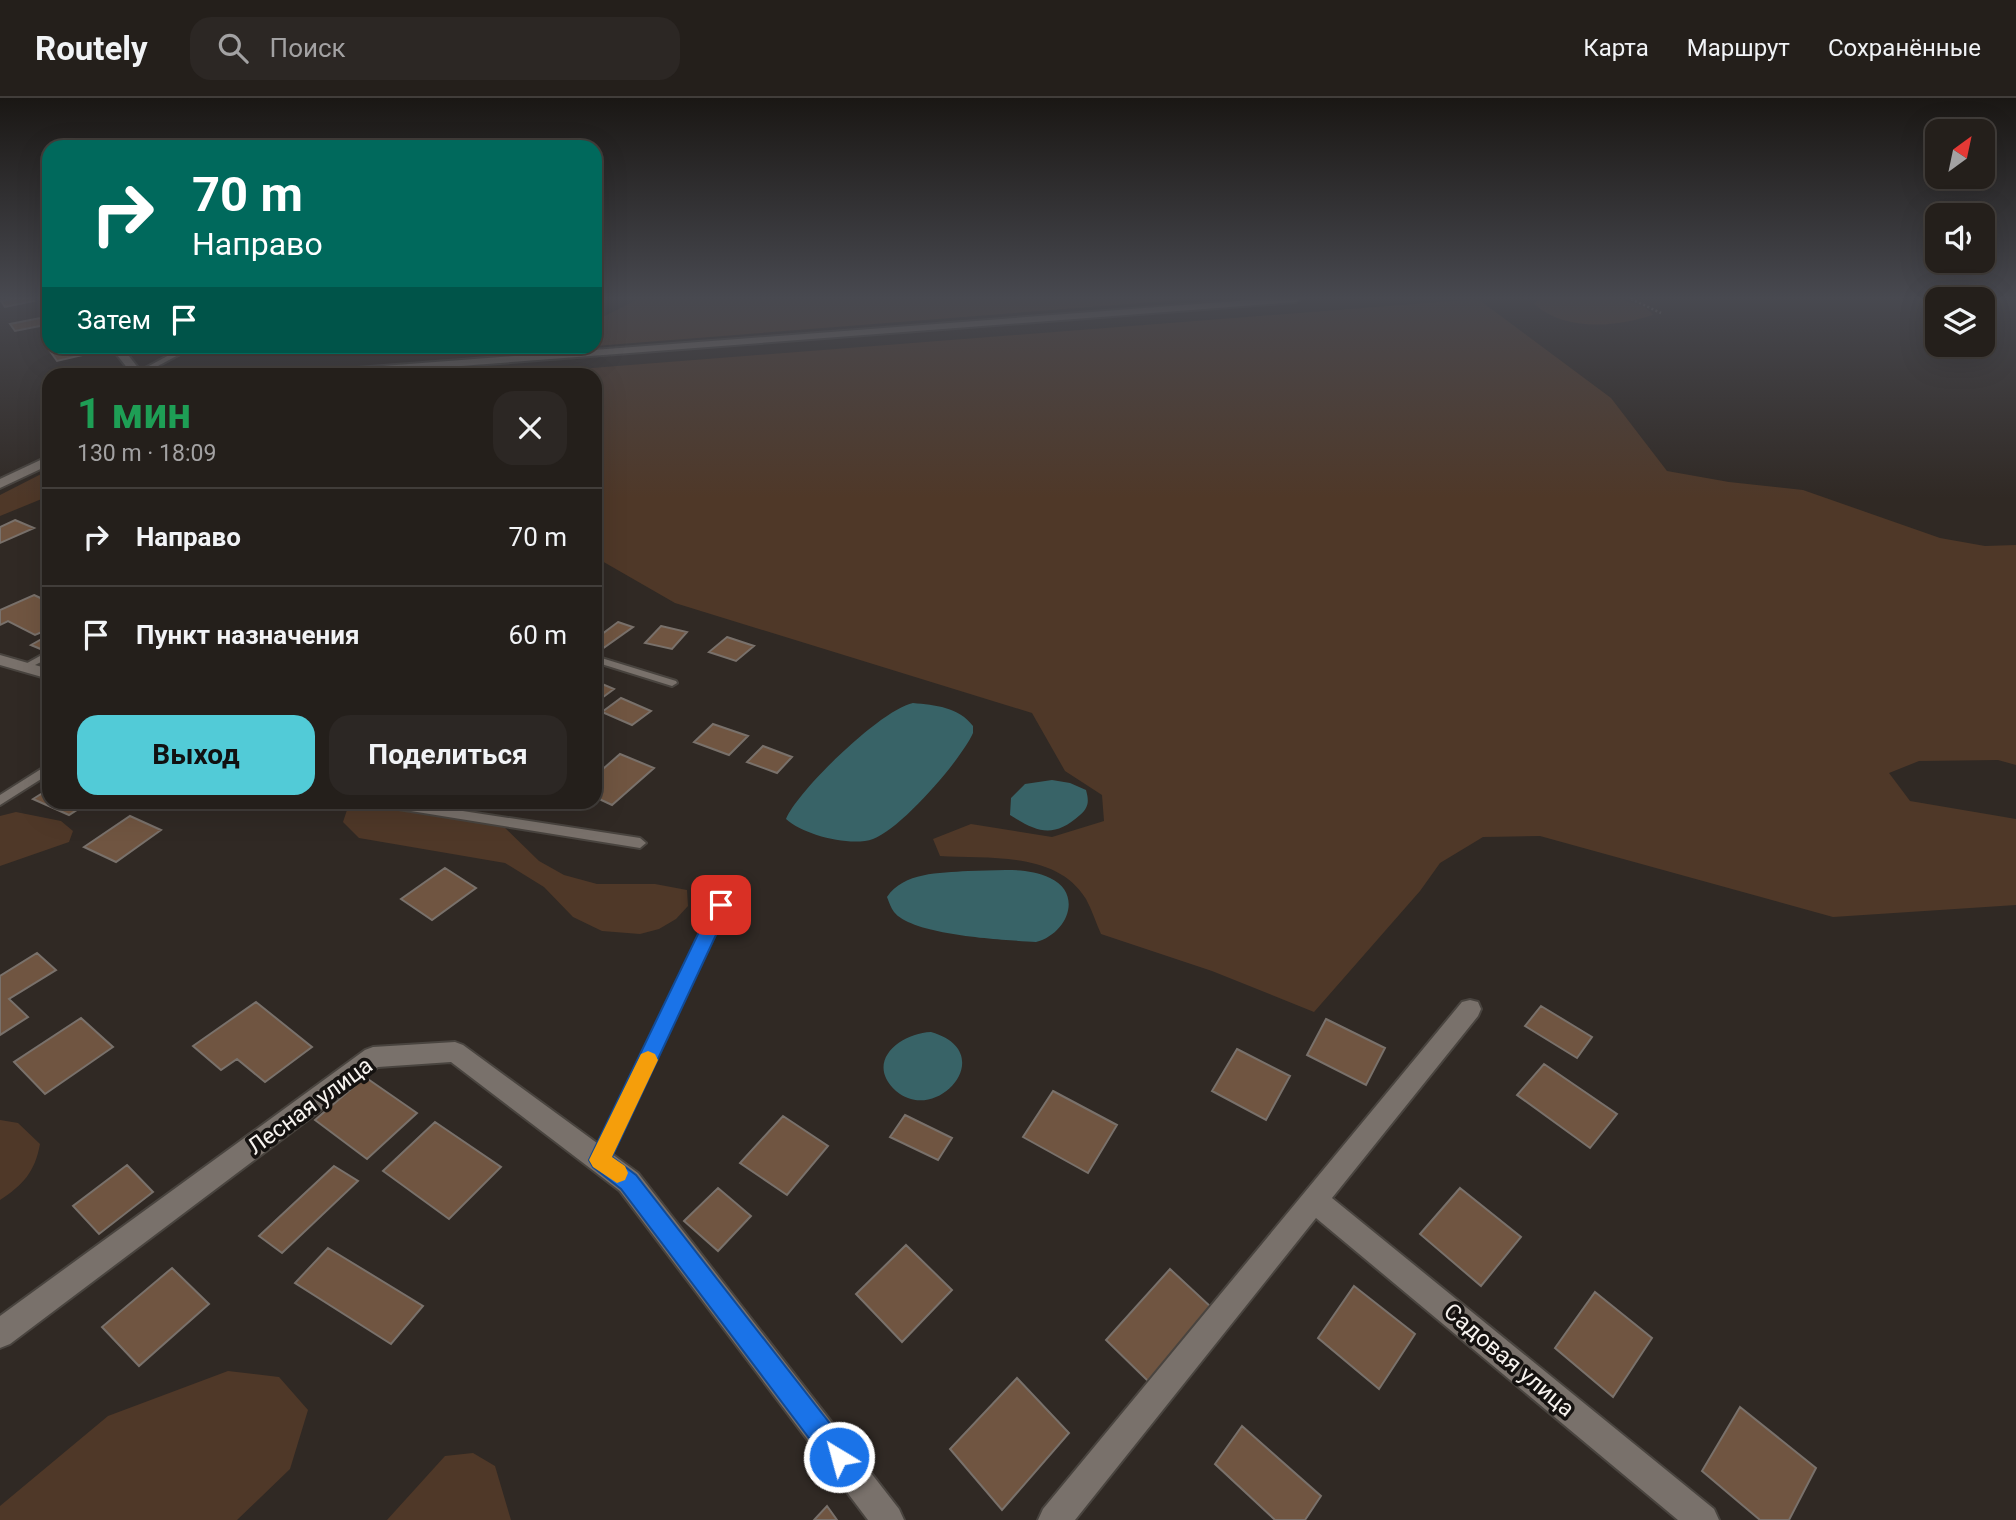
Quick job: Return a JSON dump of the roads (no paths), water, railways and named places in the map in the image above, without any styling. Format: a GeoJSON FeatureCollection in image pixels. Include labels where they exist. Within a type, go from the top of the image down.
{"type":"FeatureCollection","features":[{"type":"Feature","properties":{"kind":"street"},"geometry":{"type":"LineString","coordinates":[[396,368],[431,365]]}},
{"type":"Feature","properties":{"kind":"street"},"geometry":{"type":"LineString","coordinates":[[0,484],[42,463]]}},
{"type":"Feature","properties":{"kind":"street"},"geometry":{"type":"LineString","coordinates":[[0,660],[42,672]]}},
{"type":"Feature","properties":{"kind":"street"},"geometry":{"type":"LineString","coordinates":[[1054,1520],[1470,1009]]}},
{"type":"Feature","properties":{"kind":"street","name":"Лесная улица"},"geometry":{"type":"LineString","coordinates":[[0,1334],[373,1057],[455,1052],[629,1182],[888,1520]]}},
{"type":"Feature","properties":{"kind":"street","name":"Садовая улица"},"geometry":{"type":"LineString","coordinates":[[1315,1200],[1703,1520]]}},
{"type":"Feature","properties":{"kind":"lane"},"geometry":{"type":"LineString","coordinates":[[25,667],[42,658]]}},
{"type":"Feature","properties":{"kind":"lane"},"geometry":{"type":"LineString","coordinates":[[602,661],[672,683]]}},
{"type":"Feature","properties":{"kind":"lane"},"geometry":{"type":"LineString","coordinates":[[0,801],[42,773]]}},
{"type":"Feature","properties":{"kind":"lane"},"geometry":{"type":"LineString","coordinates":[[424,809],[640,843]]}},
{"type":"Feature","properties":{"kind":"lane"},"geometry":{"type":"LineString","coordinates":[[600,1160],[721,905]]}},
{"type":"Feature","properties":{"kind":"water"},"geometry":{"type":"Polygon","coordinates":[[[913,703],[954,711],[973,726],[973,733],[943,776],[899,822],[873,839],[853,842],[815,834],[786,819],[807,789],[842,752],[882,720],[913,703]]]}},
{"type":"Feature","properties":{"kind":"water"},"geometry":{"type":"Polygon","coordinates":[[[1052,780],[1070,783],[1086,790],[1088,804],[1080,815],[1062,827],[1046,830],[1029,826],[1010,815],[1011,798],[1025,784],[1052,780]]]}},
{"type":"Feature","properties":{"kind":"water"},"geometry":{"type":"Polygon","coordinates":[[[968,871],[1020,871],[1050,878],[1067,894],[1069,903],[1063,922],[1047,938],[1036,942],[939,932],[904,920],[894,912],[887,897],[894,889],[912,878],[968,871]]]}},
{"type":"Feature","properties":{"kind":"water"},"geometry":{"type":"Polygon","coordinates":[[[931,1032],[951,1042],[961,1055],[961,1069],[955,1082],[944,1093],[929,1099],[912,1099],[896,1091],[887,1080],[885,1060],[898,1043],[931,1032]]]}}]}
